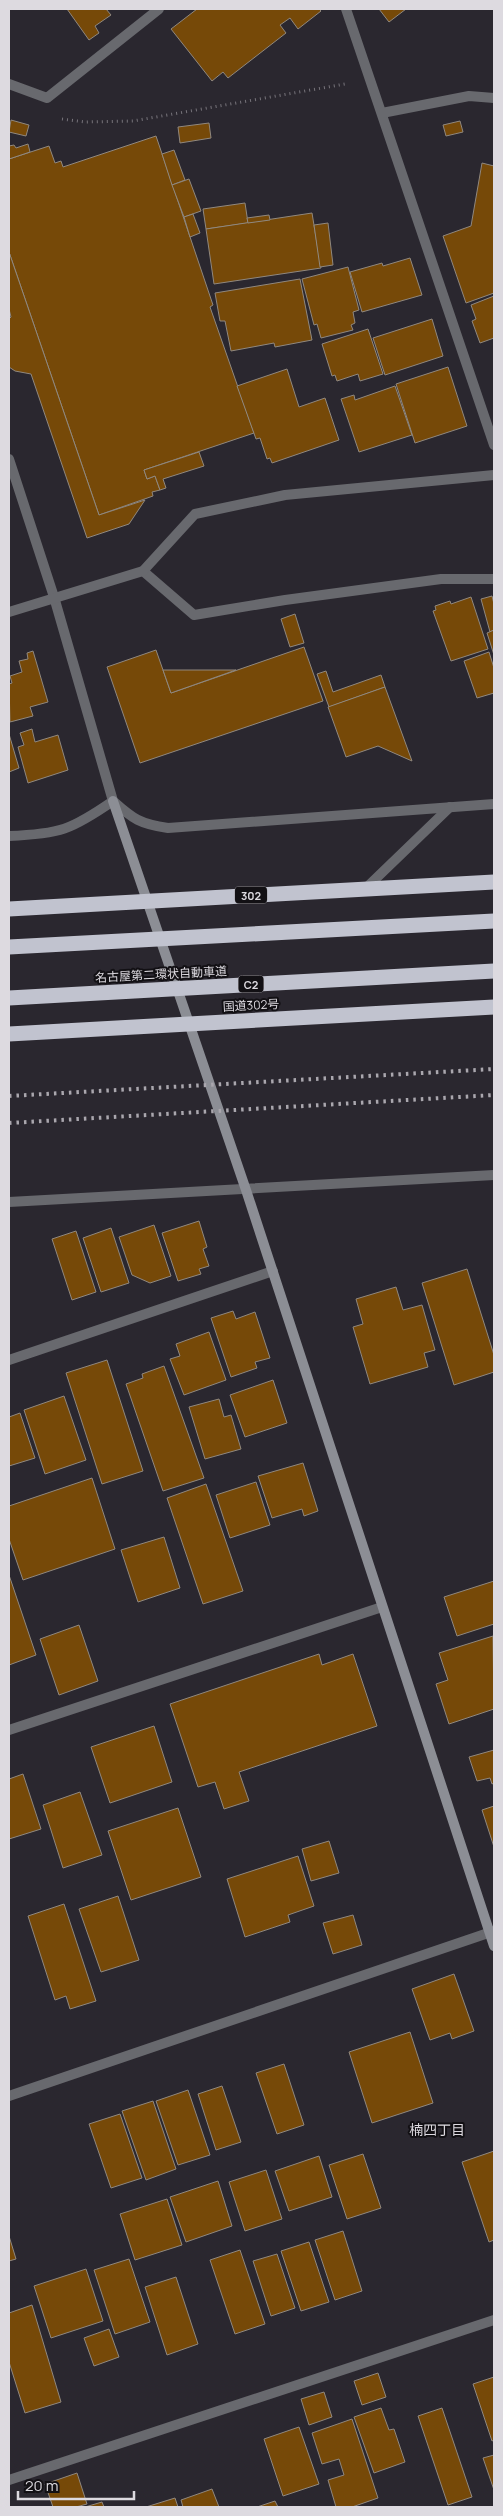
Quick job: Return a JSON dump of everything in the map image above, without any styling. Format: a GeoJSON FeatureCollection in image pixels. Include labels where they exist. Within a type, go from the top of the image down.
{"type":"FeatureCollection","features":[{"type":"Feature","properties":{"kind":"highway","name":"302"},"geometry":{"type":"LineString","coordinates":[[9,909],[494,882]]}},
{"type":"Feature","properties":{"kind":"highway"},"geometry":{"type":"LineString","coordinates":[[9,946],[494,921]]}},
{"type":"Feature","properties":{"kind":"highway","name":"名古屋第二環状自動車道"},"geometry":{"type":"LineString","coordinates":[[9,998],[494,971]]}},
{"type":"Feature","properties":{"kind":"highway","name":"国道302号"},"geometry":{"type":"LineString","coordinates":[[9,1034],[494,1008]]}},
{"type":"Feature","properties":{"kind":"street"},"geometry":{"type":"LineString","coordinates":[[9,84],[47,98],[160,9]]}},
{"type":"Feature","properties":{"kind":"street"},"geometry":{"type":"LineString","coordinates":[[346,9],[494,446]]}},
{"type":"Feature","properties":{"kind":"street"},"geometry":{"type":"LineString","coordinates":[[382,113],[469,96],[494,98]]}},
{"type":"Feature","properties":{"kind":"street"},"geometry":{"type":"LineString","coordinates":[[9,459],[54,597],[113,801],[273,1271],[382,1607],[492,1932],[494,1946]]}},
{"type":"Feature","properties":{"kind":"street"},"geometry":{"type":"LineString","coordinates":[[9,612],[143,571],[195,514],[285,495],[494,475]]}},
{"type":"Feature","properties":{"kind":"street"},"geometry":{"type":"LineString","coordinates":[[143,571],[194,616],[285,600],[441,579],[494,579]]}},
{"type":"Feature","properties":{"kind":"street"},"geometry":{"type":"LineString","coordinates":[[113,801],[133,820],[147,825],[168,828],[494,804]]}},
{"type":"Feature","properties":{"kind":"street"},"geometry":{"type":"LineString","coordinates":[[9,836],[48,834],[66,830],[85,821],[113,801]]}},
{"type":"Feature","properties":{"kind":"street"},"geometry":{"type":"LineString","coordinates":[[365,889],[450,807]]}},
{"type":"Feature","properties":{"kind":"street"},"geometry":{"type":"LineString","coordinates":[[9,1202],[494,1175]]}},
{"type":"Feature","properties":{"kind":"street"},"geometry":{"type":"LineString","coordinates":[[9,1360],[273,1271]]}},
{"type":"Feature","properties":{"kind":"street"},"geometry":{"type":"LineString","coordinates":[[9,1730],[382,1607]]}},
{"type":"Feature","properties":{"kind":"street"},"geometry":{"type":"LineString","coordinates":[[9,2096],[492,1932]]}},
{"type":"Feature","properties":{"kind":"street"},"geometry":{"type":"LineString","coordinates":[[9,2480],[494,2320]]}},
{"type":"Feature","properties":{"kind":"path"},"geometry":{"type":"LineString","coordinates":[[58,119],[85,122],[132,121],[349,83]]}},
{"type":"Feature","properties":{"kind":"building"},"geometry":{"type":"Polygon","coordinates":[[[67,9],[106,9],[111,15],[95,26],[99,33],[89,40],[67,9]]]}},
{"type":"Feature","properties":{"kind":"building"},"geometry":{"type":"Polygon","coordinates":[[[197,9],[319,9],[321,11],[298,29],[290,18],[280,25],[286,33],[228,78],[223,72],[212,81],[171,29],[197,9]]]}},
{"type":"Feature","properties":{"kind":"building"},"geometry":{"type":"Polygon","coordinates":[[[379,9],[406,9],[389,22],[379,9]]]}},
{"type":"Feature","properties":{"kind":"building"},"geometry":{"type":"Polygon","coordinates":[[[11,120],[29,125],[26,136],[9,132],[11,120]]]}},
{"type":"Feature","properties":{"kind":"building"},"geometry":{"type":"Polygon","coordinates":[[[460,121],[463,132],[446,136],[443,125],[460,121]]]}},
{"type":"Feature","properties":{"kind":"building"},"geometry":{"type":"Polygon","coordinates":[[[209,123],[211,138],[180,143],[178,127],[209,123]]]}},
{"type":"Feature","properties":{"kind":"building"},"geometry":{"type":"Polygon","coordinates":[[[156,136],[213,305],[210,307],[254,433],[144,470],[147,479],[155,476],[160,490],[152,492],[153,496],[99,515],[9,252],[9,159],[49,146],[55,163],[61,161],[63,167],[156,136]]]}},
{"type":"Feature","properties":{"kind":"building"},"geometry":{"type":"Polygon","coordinates":[[[28,144],[30,152],[9,159],[9,146],[14,145],[16,148],[28,144]]]}},
{"type":"Feature","properties":{"kind":"building"},"geometry":{"type":"Polygon","coordinates":[[[174,150],[185,180],[172,185],[162,154],[174,150]]]}},
{"type":"Feature","properties":{"kind":"building"},"geometry":{"type":"Polygon","coordinates":[[[482,163],[494,166],[494,293],[466,303],[443,236],[471,226],[482,163]]]}},
{"type":"Feature","properties":{"kind":"building"},"geometry":{"type":"Polygon","coordinates":[[[189,179],[201,211],[184,217],[172,185],[189,179]]]}},
{"type":"Feature","properties":{"kind":"building"},"geometry":{"type":"Polygon","coordinates":[[[245,203],[248,223],[206,229],[203,209],[245,203]]]}},
{"type":"Feature","properties":{"kind":"building"},"geometry":{"type":"Polygon","coordinates":[[[312,213],[321,268],[214,284],[206,229],[312,213]]]}},
{"type":"Feature","properties":{"kind":"building"},"geometry":{"type":"Polygon","coordinates":[[[193,214],[200,233],[190,237],[184,217],[193,214]]]}},
{"type":"Feature","properties":{"kind":"building"},"geometry":{"type":"Polygon","coordinates":[[[269,215],[270,220],[248,223],[247,218],[269,215]]]}},
{"type":"Feature","properties":{"kind":"building"},"geometry":{"type":"Polygon","coordinates":[[[328,223],[333,265],[320,267],[314,225],[328,223]]]}},
{"type":"Feature","properties":{"kind":"building"},"geometry":{"type":"Polygon","coordinates":[[[9,252],[99,515],[145,500],[129,524],[87,538],[31,374],[15,371],[9,367],[9,319],[11,317],[9,309],[9,252]]]}},
{"type":"Feature","properties":{"kind":"building"},"geometry":{"type":"Polygon","coordinates":[[[410,258],[422,295],[362,312],[350,272],[382,263],[383,266],[410,258]]]}},
{"type":"Feature","properties":{"kind":"building"},"geometry":{"type":"Polygon","coordinates":[[[348,267],[359,310],[353,312],[355,323],[351,325],[353,330],[321,338],[317,324],[314,325],[302,279],[348,267]]]}},
{"type":"Feature","properties":{"kind":"building"},"geometry":{"type":"Polygon","coordinates":[[[300,279],[312,340],[275,347],[274,343],[231,351],[225,321],[220,321],[215,293],[300,279]]]}},
{"type":"Feature","properties":{"kind":"building"},"geometry":{"type":"Polygon","coordinates":[[[494,296],[494,338],[480,343],[472,321],[476,319],[471,305],[494,296]]]}},
{"type":"Feature","properties":{"kind":"building"},"geometry":{"type":"Polygon","coordinates":[[[432,319],[443,356],[385,375],[373,338],[432,319]]]}},
{"type":"Feature","properties":{"kind":"building"},"geometry":{"type":"Polygon","coordinates":[[[368,329],[383,374],[360,381],[358,374],[337,381],[335,375],[332,376],[322,344],[368,329]]]}},
{"type":"Feature","properties":{"kind":"building"},"geometry":{"type":"Polygon","coordinates":[[[448,367],[467,426],[415,443],[396,384],[448,367]]]}},
{"type":"Feature","properties":{"kind":"building"},"geometry":{"type":"Polygon","coordinates":[[[287,369],[299,407],[325,398],[339,440],[272,463],[270,458],[267,459],[260,438],[256,439],[237,386],[287,369]]]}},
{"type":"Feature","properties":{"kind":"building"},"geometry":{"type":"Polygon","coordinates":[[[395,386],[412,435],[359,452],[341,399],[354,395],[355,400],[395,386]]]}},
{"type":"Feature","properties":{"kind":"building"},"geometry":{"type":"Polygon","coordinates":[[[199,452],[204,466],[163,479],[166,488],[160,490],[155,476],[147,479],[144,470],[199,452]]]}},
{"type":"Feature","properties":{"kind":"building"},"geometry":{"type":"Polygon","coordinates":[[[492,596],[494,604],[494,630],[490,632],[481,599],[492,596]]]}},
{"type":"Feature","properties":{"kind":"building"},"geometry":{"type":"Polygon","coordinates":[[[471,597],[488,649],[451,661],[433,611],[436,610],[435,606],[450,601],[451,604],[471,597]]]}},
{"type":"Feature","properties":{"kind":"building"},"geometry":{"type":"Polygon","coordinates":[[[295,614],[304,643],[290,647],[281,619],[295,614]]]}},
{"type":"Feature","properties":{"kind":"building"},"geometry":{"type":"Polygon","coordinates":[[[494,630],[494,655],[487,633],[494,630]]]}},
{"type":"Feature","properties":{"kind":"building"},"geometry":{"type":"Polygon","coordinates":[[[304,647],[323,701],[140,763],[107,667],[156,650],[171,693],[304,647]]]}},
{"type":"Feature","properties":{"kind":"building"},"geometry":{"type":"Polygon","coordinates":[[[33,651],[48,702],[30,707],[33,716],[10,722],[9,684],[12,683],[10,676],[22,672],[19,661],[28,659],[27,653],[33,651]]]}},
{"type":"Feature","properties":{"kind":"building"},"geometry":{"type":"Polygon","coordinates":[[[489,652],[494,668],[494,693],[477,698],[464,661],[489,652]]]}},
{"type":"Feature","properties":{"kind":"building"},"geometry":{"type":"Polygon","coordinates":[[[163,670],[236,670],[171,693],[163,670]]]}},
{"type":"Feature","properties":{"kind":"building"},"geometry":{"type":"Polygon","coordinates":[[[326,671],[333,692],[381,675],[385,687],[329,707],[317,674],[326,671]]]}},
{"type":"Feature","properties":{"kind":"building"},"geometry":{"type":"Polygon","coordinates":[[[385,687],[412,761],[378,746],[346,757],[328,707],[385,687]]]}},
{"type":"Feature","properties":{"kind":"building"},"geometry":{"type":"Polygon","coordinates":[[[32,729],[35,742],[58,735],[68,770],[28,783],[18,747],[24,745],[20,733],[32,729]]]}},
{"type":"Feature","properties":{"kind":"building"},"geometry":{"type":"Polygon","coordinates":[[[9,734],[19,768],[9,772],[9,734]]]}},
{"type":"Feature","properties":{"kind":"building"},"geometry":{"type":"Polygon","coordinates":[[[199,1221],[207,1247],[203,1249],[209,1266],[199,1269],[201,1274],[178,1281],[162,1233],[199,1221]]]}},
{"type":"Feature","properties":{"kind":"building"},"geometry":{"type":"Polygon","coordinates":[[[154,1225],[171,1276],[150,1283],[132,1275],[119,1237],[154,1225]]]}},
{"type":"Feature","properties":{"kind":"building"},"geometry":{"type":"Polygon","coordinates":[[[111,1228],[129,1283],[101,1292],[83,1238],[111,1228]]]}},
{"type":"Feature","properties":{"kind":"building"},"geometry":{"type":"Polygon","coordinates":[[[76,1231],[96,1292],[72,1300],[52,1239],[76,1231]]]}},
{"type":"Feature","properties":{"kind":"building"},"geometry":{"type":"Polygon","coordinates":[[[467,1269],[494,1355],[494,1372],[454,1385],[422,1283],[467,1269]]]}},
{"type":"Feature","properties":{"kind":"building"},"geometry":{"type":"Polygon","coordinates":[[[396,1287],[403,1310],[422,1305],[435,1350],[424,1353],[428,1367],[370,1384],[353,1327],[363,1324],[356,1299],[396,1287]]]}},
{"type":"Feature","properties":{"kind":"building"},"geometry":{"type":"Polygon","coordinates":[[[233,1311],[236,1319],[255,1312],[270,1358],[255,1362],[257,1368],[231,1377],[211,1318],[233,1311]]]}},
{"type":"Feature","properties":{"kind":"building"},"geometry":{"type":"Polygon","coordinates":[[[209,1332],[226,1380],[184,1395],[170,1359],[180,1356],[176,1344],[209,1332]]]}},
{"type":"Feature","properties":{"kind":"building"},"geometry":{"type":"Polygon","coordinates":[[[107,1360],[143,1471],[102,1484],[66,1373],[107,1360]]]}},
{"type":"Feature","properties":{"kind":"building"},"geometry":{"type":"Polygon","coordinates":[[[164,1366],[204,1478],[163,1491],[126,1384],[143,1378],[142,1374],[164,1366]]]}},
{"type":"Feature","properties":{"kind":"building"},"geometry":{"type":"Polygon","coordinates":[[[273,1380],[287,1423],[245,1437],[230,1395],[273,1380]]]}},
{"type":"Feature","properties":{"kind":"building"},"geometry":{"type":"Polygon","coordinates":[[[64,1396],[86,1460],[45,1474],[24,1410],[64,1396]]]}},
{"type":"Feature","properties":{"kind":"building"},"geometry":{"type":"Polygon","coordinates":[[[219,1399],[224,1417],[231,1415],[241,1449],[205,1459],[189,1407],[219,1399]]]}},
{"type":"Feature","properties":{"kind":"building"},"geometry":{"type":"Polygon","coordinates":[[[20,1413],[35,1458],[9,1466],[9,1417],[20,1413]]]}},
{"type":"Feature","properties":{"kind":"building"},"geometry":{"type":"Polygon","coordinates":[[[303,1463],[318,1511],[304,1516],[302,1509],[272,1518],[258,1476],[303,1463]]]}},
{"type":"Feature","properties":{"kind":"building"},"geometry":{"type":"Polygon","coordinates":[[[92,1478],[115,1549],[23,1580],[9,1539],[9,1506],[92,1478]]]}},
{"type":"Feature","properties":{"kind":"building"},"geometry":{"type":"Polygon","coordinates":[[[256,1482],[270,1525],[230,1538],[216,1495],[256,1482]]]}},
{"type":"Feature","properties":{"kind":"building"},"geometry":{"type":"Polygon","coordinates":[[[206,1484],[243,1591],[203,1604],[167,1498],[206,1484]]]}},
{"type":"Feature","properties":{"kind":"building"},"geometry":{"type":"Polygon","coordinates":[[[164,1537],[180,1588],[138,1602],[121,1550],[164,1537]]]}},
{"type":"Feature","properties":{"kind":"building"},"geometry":{"type":"Polygon","coordinates":[[[9,1575],[36,1655],[9,1665],[9,1575]]]}},
{"type":"Feature","properties":{"kind":"building"},"geometry":{"type":"Polygon","coordinates":[[[494,1581],[494,1624],[457,1636],[444,1597],[494,1581]]]}},
{"type":"Feature","properties":{"kind":"building"},"geometry":{"type":"Polygon","coordinates":[[[79,1625],[98,1681],[59,1695],[40,1639],[79,1625]]]}},
{"type":"Feature","properties":{"kind":"building"},"geometry":{"type":"Polygon","coordinates":[[[493,1636],[494,1709],[449,1724],[436,1684],[448,1680],[439,1653],[493,1636]]]}},
{"type":"Feature","properties":{"kind":"building"},"geometry":{"type":"Polygon","coordinates":[[[319,1654],[322,1665],[353,1654],[377,1726],[239,1772],[249,1801],[224,1809],[215,1782],[198,1787],[170,1704],[319,1654]]]}},
{"type":"Feature","properties":{"kind":"building"},"geometry":{"type":"Polygon","coordinates":[[[154,1726],[172,1782],[110,1803],[91,1747],[154,1726]]]}},
{"type":"Feature","properties":{"kind":"building"},"geometry":{"type":"Polygon","coordinates":[[[494,1750],[494,1783],[492,1784],[490,1778],[477,1781],[469,1757],[494,1750]]]}},
{"type":"Feature","properties":{"kind":"building"},"geometry":{"type":"Polygon","coordinates":[[[23,1774],[41,1829],[9,1839],[9,1779],[23,1774]]]}},
{"type":"Feature","properties":{"kind":"building"},"geometry":{"type":"Polygon","coordinates":[[[80,1792],[102,1855],[63,1868],[43,1805],[80,1792]]]}},
{"type":"Feature","properties":{"kind":"building"},"geometry":{"type":"Polygon","coordinates":[[[494,1806],[494,1847],[482,1810],[494,1806]]]}},
{"type":"Feature","properties":{"kind":"building"},"geometry":{"type":"Polygon","coordinates":[[[178,1808],[201,1877],[131,1900],[108,1831],[178,1808]]]}},
{"type":"Feature","properties":{"kind":"building"},"geometry":{"type":"Polygon","coordinates":[[[329,1841],[339,1873],[311,1881],[302,1849],[329,1841]]]}},
{"type":"Feature","properties":{"kind":"building"},"geometry":{"type":"Polygon","coordinates":[[[298,1856],[314,1906],[288,1915],[290,1922],[245,1937],[227,1879],[298,1856]]]}},
{"type":"Feature","properties":{"kind":"building"},"geometry":{"type":"Polygon","coordinates":[[[118,1896],[139,1960],[101,1972],[79,1909],[118,1896]]]}},
{"type":"Feature","properties":{"kind":"building"},"geometry":{"type":"Polygon","coordinates":[[[64,1904],[96,2001],[70,2009],[66,1996],[55,2000],[28,1916],[64,1904]]]}},
{"type":"Feature","properties":{"kind":"building"},"geometry":{"type":"Polygon","coordinates":[[[353,1915],[362,1945],[333,1954],[323,1923],[353,1915]]]}},
{"type":"Feature","properties":{"kind":"building"},"geometry":{"type":"Polygon","coordinates":[[[454,1974],[474,2031],[452,2039],[450,2033],[430,2040],[412,1989],[454,1974]]]}},
{"type":"Feature","properties":{"kind":"building"},"geometry":{"type":"Polygon","coordinates":[[[410,2032],[433,2103],[372,2123],[349,2052],[410,2032]]]}},
{"type":"Feature","properties":{"kind":"building"},"geometry":{"type":"Polygon","coordinates":[[[284,2064],[304,2125],[277,2134],[256,2073],[284,2064]]]}},
{"type":"Feature","properties":{"kind":"building"},"geometry":{"type":"Polygon","coordinates":[[[222,2086],[241,2142],[216,2150],[198,2094],[222,2086]]]}},
{"type":"Feature","properties":{"kind":"building"},"geometry":{"type":"Polygon","coordinates":[[[188,2090],[210,2155],[178,2165],[156,2101],[188,2090]]]}},
{"type":"Feature","properties":{"kind":"building"},"geometry":{"type":"Polygon","coordinates":[[[153,2101],[176,2169],[146,2180],[122,2111],[153,2101]]]}},
{"type":"Feature","properties":{"kind":"building"},"geometry":{"type":"Polygon","coordinates":[[[120,2114],[142,2178],[111,2188],[89,2124],[120,2114]]]}},
{"type":"Feature","properties":{"kind":"building"},"geometry":{"type":"Polygon","coordinates":[[[494,2151],[494,2240],[489,2242],[462,2162],[494,2151]]]}},
{"type":"Feature","properties":{"kind":"building"},"geometry":{"type":"Polygon","coordinates":[[[363,2154],[381,2208],[347,2219],[329,2165],[363,2154]]]}},
{"type":"Feature","properties":{"kind":"building"},"geometry":{"type":"Polygon","coordinates":[[[319,2156],[332,2197],[289,2211],[275,2171],[319,2156]]]}},
{"type":"Feature","properties":{"kind":"building"},"geometry":{"type":"Polygon","coordinates":[[[266,2170],[282,2219],[245,2231],[229,2182],[266,2170]]]}},
{"type":"Feature","properties":{"kind":"building"},"geometry":{"type":"Polygon","coordinates":[[[218,2181],[232,2226],[186,2242],[170,2197],[218,2181]]]}},
{"type":"Feature","properties":{"kind":"building"},"geometry":{"type":"Polygon","coordinates":[[[167,2199],[182,2245],[135,2260],[120,2214],[167,2199]]]}},
{"type":"Feature","properties":{"kind":"building"},"geometry":{"type":"Polygon","coordinates":[[[343,2231],[362,2291],[335,2300],[315,2240],[343,2231]]]}},
{"type":"Feature","properties":{"kind":"building"},"geometry":{"type":"Polygon","coordinates":[[[9,2236],[16,2259],[9,2261],[9,2236]]]}},
{"type":"Feature","properties":{"kind":"building"},"geometry":{"type":"Polygon","coordinates":[[[309,2242],[329,2302],[301,2311],[281,2251],[309,2242]]]}},
{"type":"Feature","properties":{"kind":"building"},"geometry":{"type":"Polygon","coordinates":[[[240,2250],[265,2324],[235,2334],[210,2260],[240,2250]]]}},
{"type":"Feature","properties":{"kind":"building"},"geometry":{"type":"Polygon","coordinates":[[[277,2254],[295,2308],[271,2316],[253,2261],[277,2254]]]}},
{"type":"Feature","properties":{"kind":"building"},"geometry":{"type":"Polygon","coordinates":[[[129,2259],[150,2322],[115,2334],[94,2270],[129,2259]]]}},
{"type":"Feature","properties":{"kind":"building"},"geometry":{"type":"Polygon","coordinates":[[[86,2269],[103,2321],[51,2338],[34,2286],[86,2269]]]}},
{"type":"Feature","properties":{"kind":"building"},"geometry":{"type":"Polygon","coordinates":[[[176,2277],[198,2344],[167,2355],[145,2287],[176,2277]]]}},
{"type":"Feature","properties":{"kind":"building"},"geometry":{"type":"Polygon","coordinates":[[[32,2305],[61,2402],[25,2413],[9,2362],[9,2313],[32,2305]]]}},
{"type":"Feature","properties":{"kind":"building"},"geometry":{"type":"Polygon","coordinates":[[[109,2329],[119,2357],[94,2366],[84,2338],[109,2329]]]}},
{"type":"Feature","properties":{"kind":"building"},"geometry":{"type":"Polygon","coordinates":[[[378,2373],[386,2397],[362,2405],[354,2381],[378,2373]]]}},
{"type":"Feature","properties":{"kind":"building"},"geometry":{"type":"Polygon","coordinates":[[[494,2377],[494,2440],[492,2441],[473,2384],[494,2377]]]}},
{"type":"Feature","properties":{"kind":"building"},"geometry":{"type":"Polygon","coordinates":[[[324,2392],[332,2417],[309,2425],[301,2399],[324,2392]]]}},
{"type":"Feature","properties":{"kind":"building"},"geometry":{"type":"Polygon","coordinates":[[[381,2408],[389,2430],[394,2429],[405,2462],[374,2473],[354,2417],[381,2408]]]}},
{"type":"Feature","properties":{"kind":"building"},"geometry":{"type":"Polygon","coordinates":[[[442,2408],[472,2497],[448,2505],[418,2416],[442,2408]]]}},
{"type":"Feature","properties":{"kind":"building"},"geometry":{"type":"Polygon","coordinates":[[[352,2419],[378,2498],[352,2507],[336,2507],[328,2480],[344,2475],[339,2459],[322,2464],[312,2433],[352,2419]]]}},
{"type":"Feature","properties":{"kind":"building"},"geometry":{"type":"Polygon","coordinates":[[[299,2427],[319,2484],[283,2496],[264,2439],[299,2427]]]}},
{"type":"Feature","properties":{"kind":"building"},"geometry":{"type":"Polygon","coordinates":[[[494,2455],[494,2490],[483,2458],[494,2455]]]}},
{"type":"Feature","properties":{"kind":"building"},"geometry":{"type":"Polygon","coordinates":[[[77,2473],[87,2504],[76,2507],[53,2507],[45,2484],[77,2473]]]}},
{"type":"Feature","properties":{"kind":"building"},"geometry":{"type":"Polygon","coordinates":[[[212,2489],[219,2507],[183,2507],[181,2500],[212,2489]]]}},
{"type":"Feature","properties":{"kind":"building"},"geometry":{"type":"Polygon","coordinates":[[[175,2498],[178,2507],[146,2507],[175,2498]]]}},
{"type":"Feature","properties":{"kind":"building"},"geometry":{"type":"Polygon","coordinates":[[[275,2501],[278,2507],[257,2507],[275,2501]]]}},
{"type":"Feature","properties":{"kind":"building"},"geometry":{"type":"Polygon","coordinates":[[[102,2502],[104,2507],[85,2507],[102,2502]]]}},
{"type":"Feature","properties":{"kind":"railway"},"geometry":{"type":"LineString","coordinates":[[9,1096],[494,1069]]}},
{"type":"Feature","properties":{"kind":"railway"},"geometry":{"type":"LineString","coordinates":[[9,1123],[494,1095]]}},
{"type":"Feature","properties":{"kind":"district","name":"楠四丁目"},"geometry":{"type":"Point","coordinates":[437,2129]}}]}
